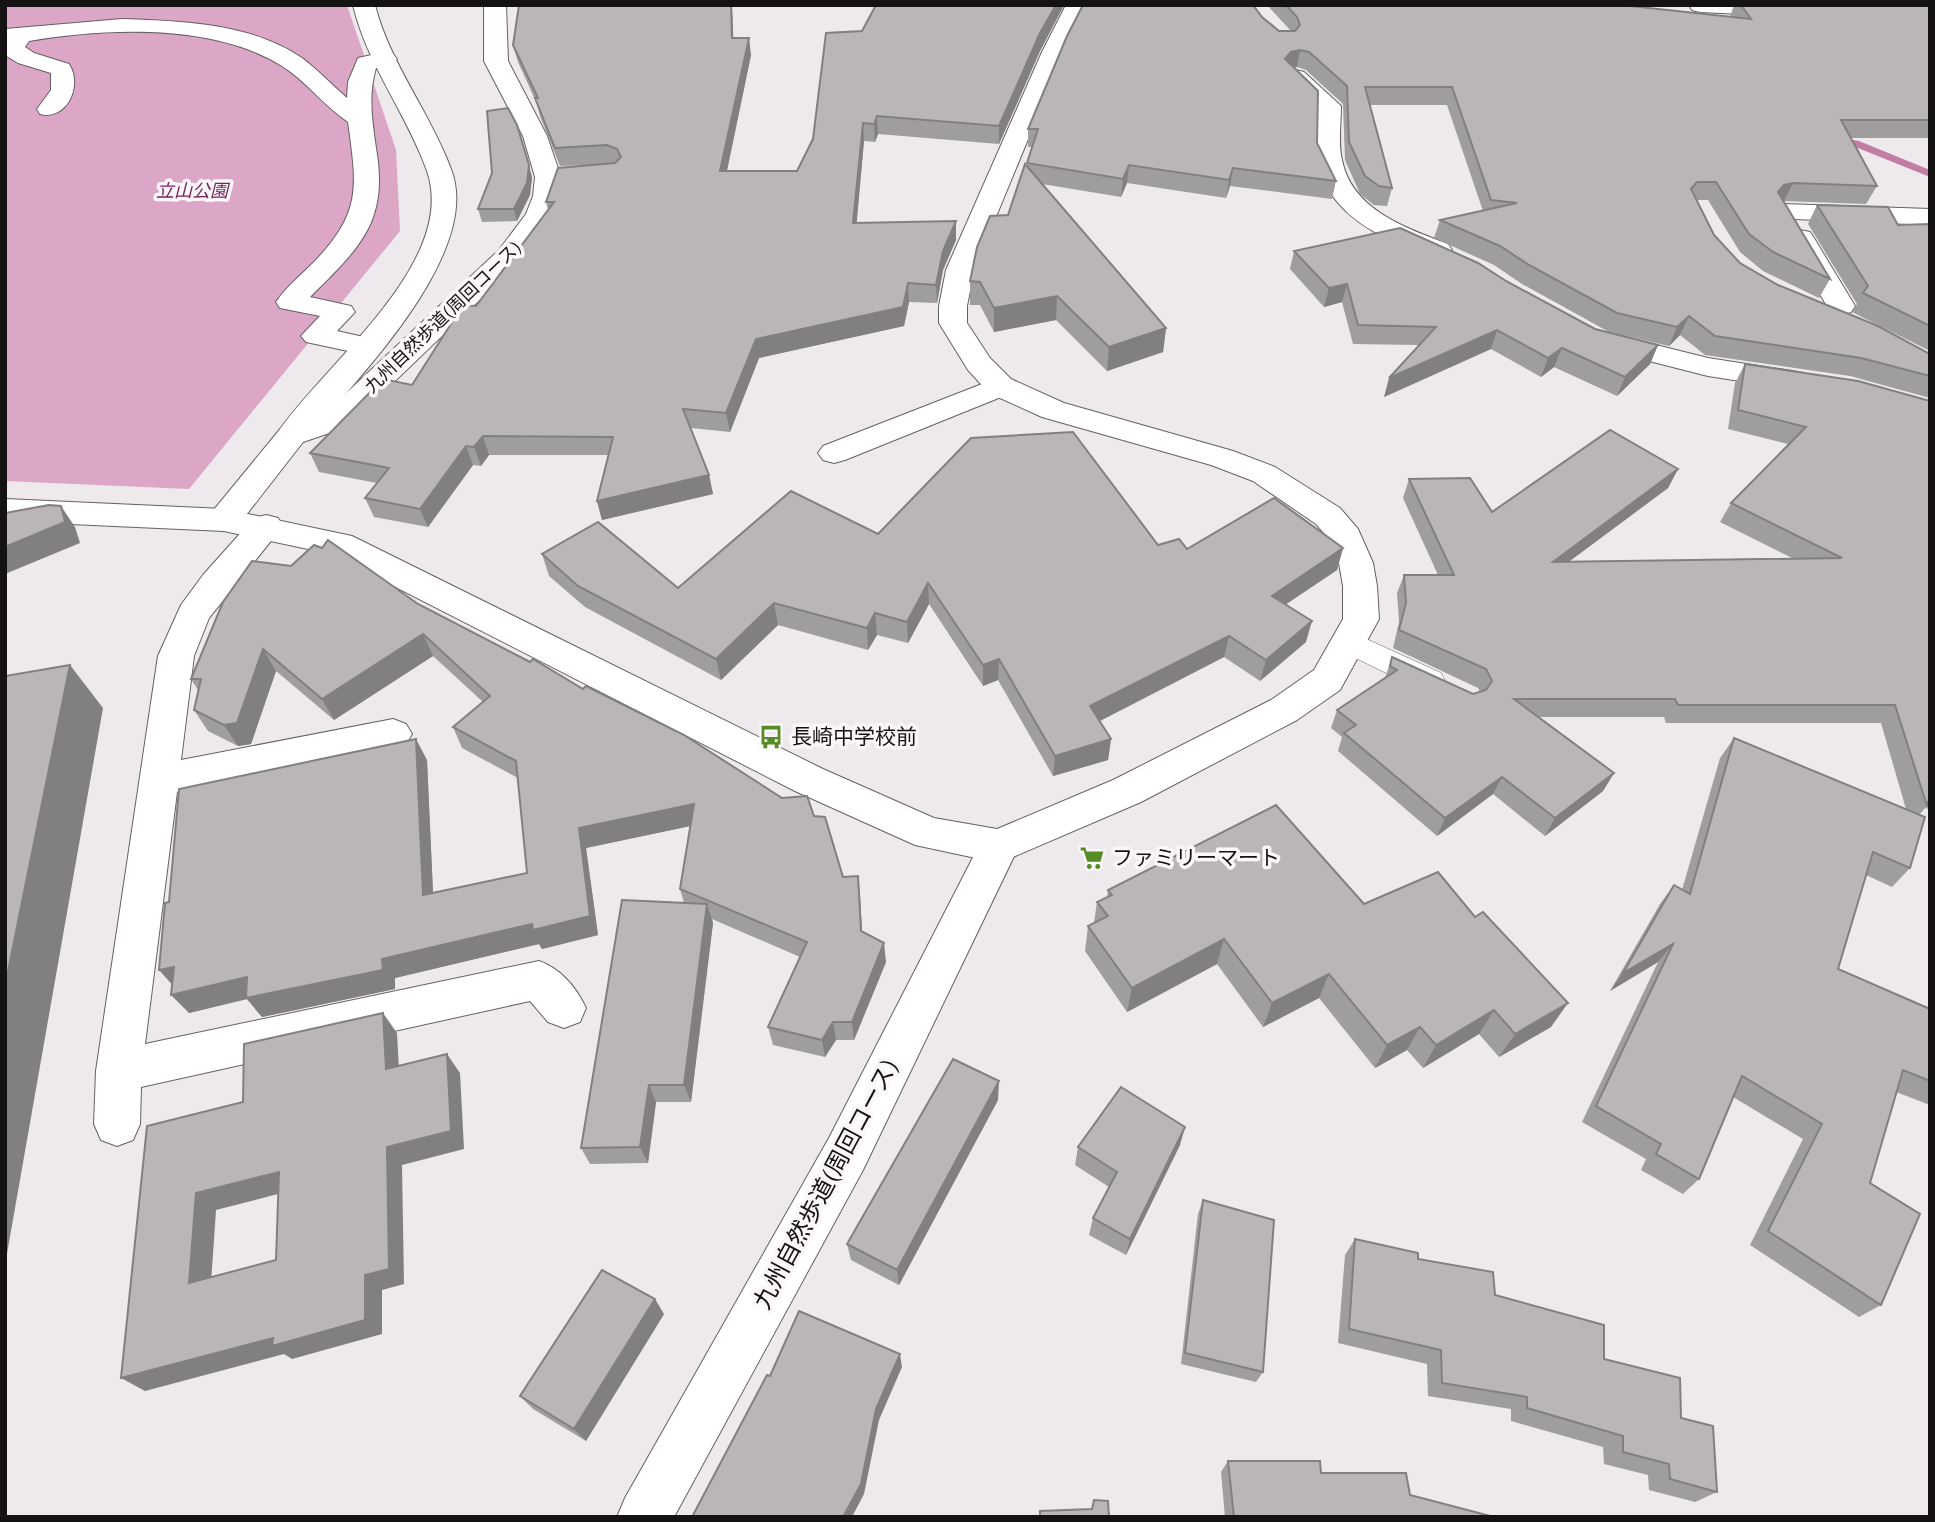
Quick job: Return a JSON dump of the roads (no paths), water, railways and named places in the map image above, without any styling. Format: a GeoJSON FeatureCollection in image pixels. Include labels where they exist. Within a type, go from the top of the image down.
{"type":"FeatureCollection","features":[{"type":"Feature","properties":{"kind":"street"},"geometry":{"type":"LineString","coordinates":[[224,520],[367,345],[405,296],[433,251],[445,206],[444,182],[413,109],[385,59],[364,5]]}},
{"type":"Feature","properties":{"kind":"street","name":"九州自然歩道(周回コース)"},"geometry":{"type":"LineString","coordinates":[[292,435],[336,420],[403,359],[509,256],[539,215],[546,197],[561,176],[535,136],[496,61],[495,5]]}},
{"type":"Feature","properties":{"kind":"street"},"geometry":{"type":"LineString","coordinates":[[5,510],[224,520],[266,526],[340,544],[809,780],[929,832],[999,846],[1127,791],[1284,710],[1327,680],[1361,619],[1356,563],[1346,537],[1328,516],[1265,474],[1222,458],[1032,403],[1000,386],[979,363],[953,323],[953,306],[960,270],[1053,52],[1077,5]]}},
{"type":"Feature","properties":{"kind":"street"},"geometry":{"type":"LineString","coordinates":[[1700,5],[1802,10]]}},
{"type":"Feature","properties":{"kind":"street"},"geometry":{"type":"LineString","coordinates":[[48,109],[64,91],[66,79],[61,69],[26,58],[12,49],[13,34],[56,28],[126,27],[201,30],[239,37],[292,62],[358,118]]}},
{"type":"Feature","properties":{"kind":"street"},"geometry":{"type":"LineString","coordinates":[[367,345],[316,336],[341,312],[290,302],[360,223],[367,199],[367,178],[358,118],[360,77],[366,63],[385,59]]}},
{"type":"Feature","properties":{"kind":"street"},"geometry":{"type":"LineString","coordinates":[[1296,77],[1329,106],[1329,161],[1346,200],[1389,231],[1461,262]]}},
{"type":"Feature","properties":{"kind":"street"},"geometry":{"type":"LineString","coordinates":[[1838,315],[1784,212],[1930,217]]}},
{"type":"Feature","properties":{"kind":"street"},"geometry":{"type":"LineString","coordinates":[[1574,327],[1598,340],[1708,367],[1824,384]]}},
{"type":"Feature","properties":{"kind":"street"},"geometry":{"type":"LineString","coordinates":[[834,453],[1000,386]]}},
{"type":"Feature","properties":{"kind":"street"},"geometry":{"type":"LineString","coordinates":[[117,1124],[119,1071],[176,656],[193,614],[215,584],[266,526]]}},
{"type":"Feature","properties":{"kind":"street"},"geometry":{"type":"LineString","coordinates":[[157,780],[393,734]]}},
{"type":"Feature","properties":{"kind":"street","name":"九州自然歩道(周回コース)"},"geometry":{"type":"LineString","coordinates":[[644,1517],[846,1154],[999,846]]}},
{"type":"Feature","properties":{"kind":"street"},"geometry":{"type":"LineString","coordinates":[[119,1071],[539,980],[564,1008]]}},
{"type":"Feature","properties":{"kind":"lane"},"geometry":{"type":"LineString","coordinates":[[1349,642],[1454,692]]}},
{"type":"Feature","properties":{"kind":"waterway"},"geometry":{"type":"LineString","coordinates":[[1835,140],[1855,143],[1930,174]]}},
{"type":"Feature","properties":{"kind":"place","name":"長崎中学校前"},"geometry":{"type":"Point","coordinates":[771,737]}},
{"type":"Feature","properties":{"kind":"place","name":"ファミリーマート"},"geometry":{"type":"Point","coordinates":[1092,858]}},
{"type":"Feature","properties":{"kind":"park label","name":"立山公園"},"geometry":{"type":"Point","coordinates":[192,191]}}]}
